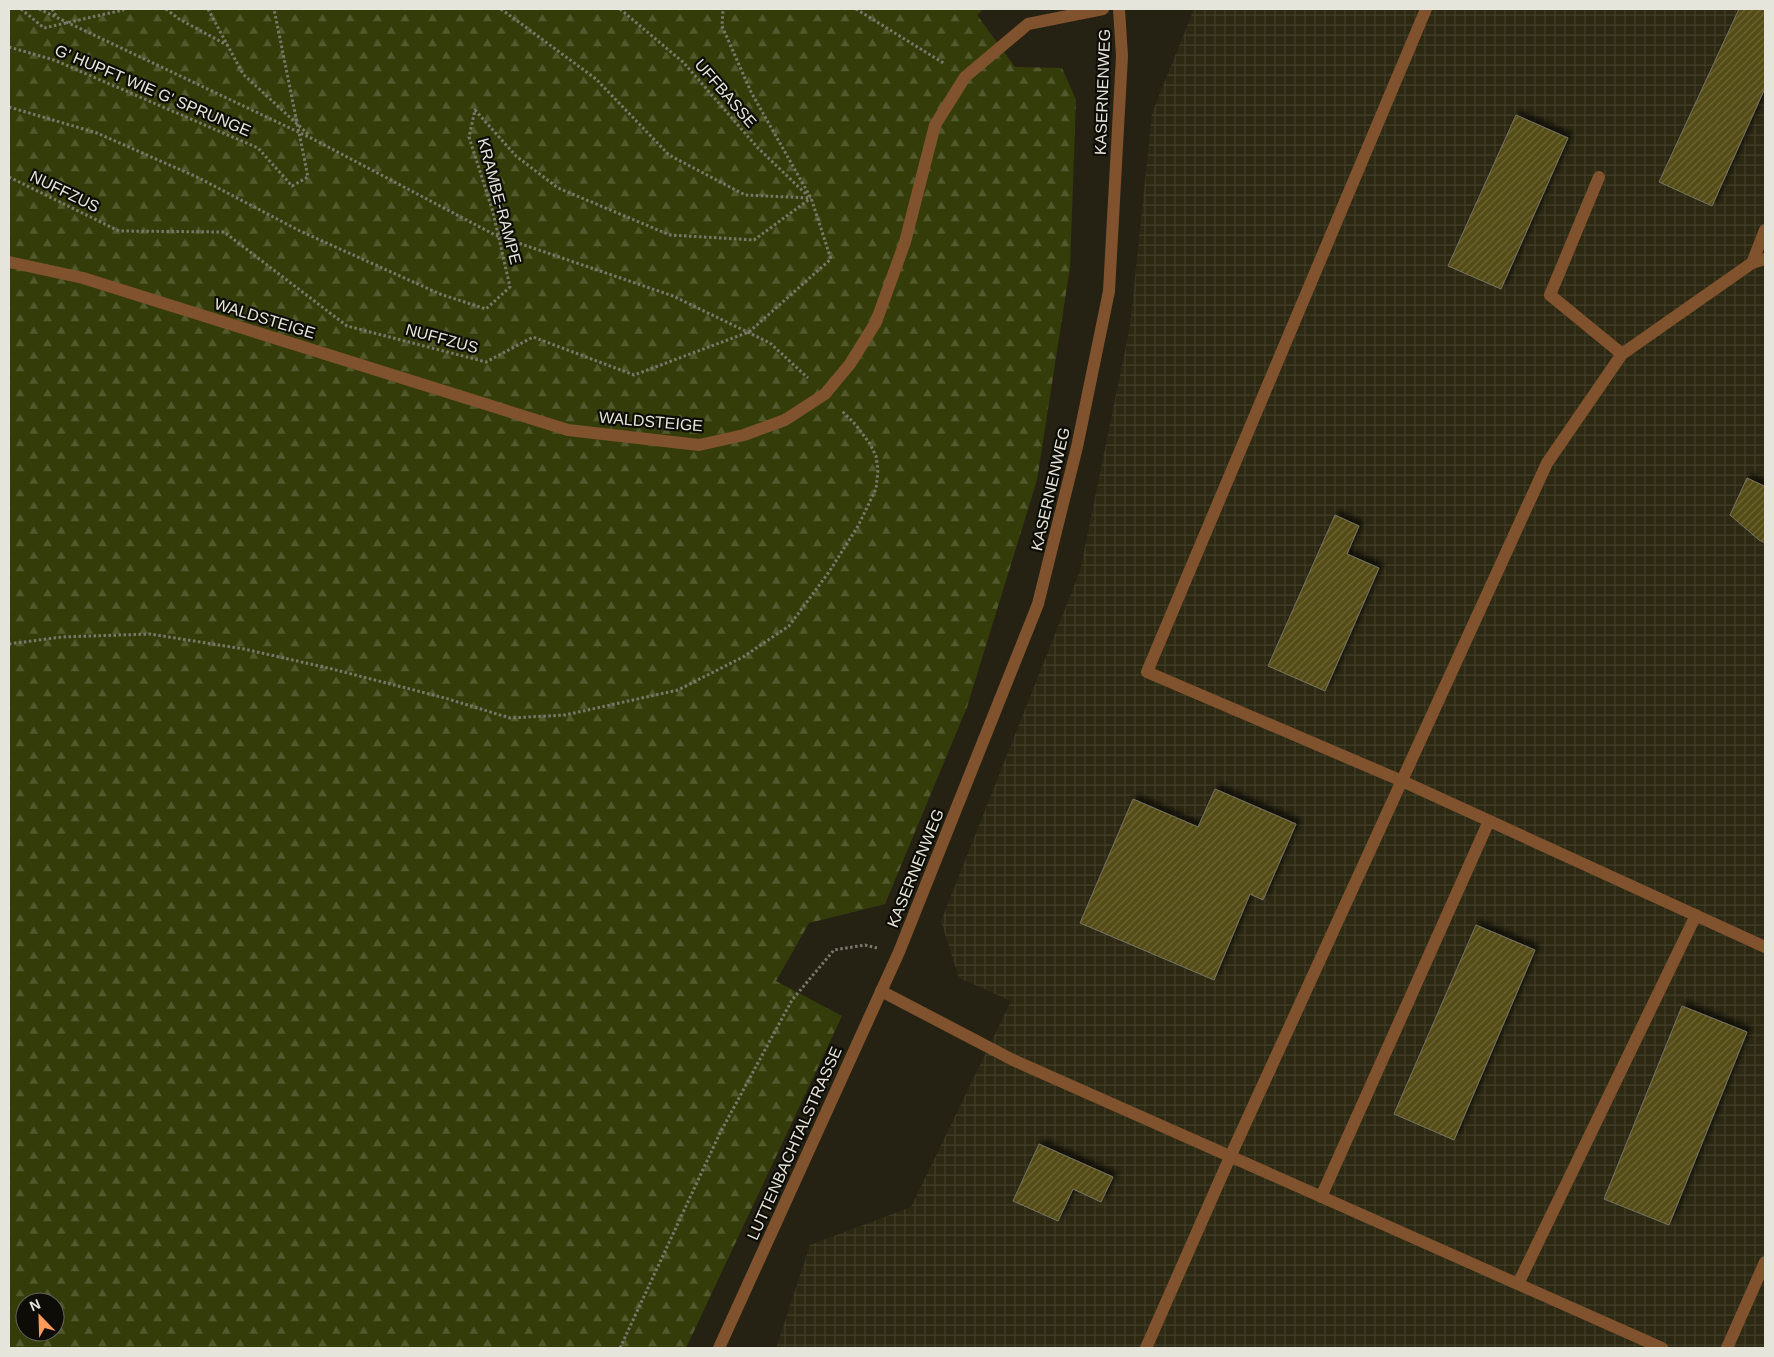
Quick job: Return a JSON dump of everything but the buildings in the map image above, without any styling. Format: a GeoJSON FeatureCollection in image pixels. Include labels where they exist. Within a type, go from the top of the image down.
{"type":"FeatureCollection","features":[{"type":"Feature","properties":{"kind":"street","name":"WALDSTEIGE"},"geometry":{"type":"LineString","coordinates":[[9,262],[83,278],[568,430],[699,445],[744,435],[785,420],[825,394],[850,364],[876,322],[905,242],[935,125],[965,77],[1028,24],[1103,9]]}},
{"type":"Feature","properties":{"kind":"street","name":"KASERNENWEG"},"geometry":{"type":"LineString","coordinates":[[899,952],[1038,604],[1077,447],[1109,291],[1122,56],[1119,9]]}},
{"type":"Feature","properties":{"kind":"street"},"geometry":{"type":"LineString","coordinates":[[1426,9],[1147,672],[1402,781],[1765,947]]}},
{"type":"Feature","properties":{"kind":"street"},"geometry":{"type":"LineString","coordinates":[[1599,177],[1550,294],[1622,354]]}},
{"type":"Feature","properties":{"kind":"street"},"geometry":{"type":"LineString","coordinates":[[1752,263],[1765,230]]}},
{"type":"Feature","properties":{"kind":"street"},"geometry":{"type":"LineString","coordinates":[[1146,1348],[1230,1157],[1547,464],[1622,354],[1752,263],[1765,260]]}},
{"type":"Feature","properties":{"kind":"street"},"geometry":{"type":"LineString","coordinates":[[1321,1197],[1489,821]]}},
{"type":"Feature","properties":{"kind":"street"},"geometry":{"type":"LineString","coordinates":[[1518,1284],[1696,915]]}},
{"type":"Feature","properties":{"kind":"street","name":"LUTTENBACHTALSTRASSE"},"geometry":{"type":"LineString","coordinates":[[719,1348],[899,952]]}},
{"type":"Feature","properties":{"kind":"street"},"geometry":{"type":"LineString","coordinates":[[882,991],[1014,1060],[1662,1348]]}},
{"type":"Feature","properties":{"kind":"street"},"geometry":{"type":"LineString","coordinates":[[1727,1348],[1765,1262]]}},
{"type":"Feature","properties":{"kind":"path"},"geometry":{"type":"LineString","coordinates":[[21,9],[44,28],[123,9]]}},
{"type":"Feature","properties":{"kind":"path"},"geometry":{"type":"LineString","coordinates":[[9,644],[62,637],[150,634],[244,649],[328,668],[445,698],[510,718],[565,715],[678,690],[743,657],[789,626],[829,572],[858,526],[876,488],[878,470],[876,456],[856,425],[770,343],[673,296],[498,236],[299,132],[39,9]]}},
{"type":"Feature","properties":{"kind":"path"},"geometry":{"type":"LineString","coordinates":[[52,9],[56,17]]}},
{"type":"Feature","properties":{"kind":"path"},"geometry":{"type":"LineString","coordinates":[[166,9],[179,19],[228,45]]}},
{"type":"Feature","properties":{"kind":"path"},"geometry":{"type":"LineString","coordinates":[[208,9],[243,74],[313,139]]}},
{"type":"Feature","properties":{"kind":"path","name":"G' HUPFT WIE G' SPRUNGE"},"geometry":{"type":"LineString","coordinates":[[9,47],[54,60],[258,148],[292,186],[308,177],[274,9]]}},
{"type":"Feature","properties":{"kind":"path"},"geometry":{"type":"LineString","coordinates":[[501,9],[596,80],[669,155],[745,195],[811,198]]}},
{"type":"Feature","properties":{"kind":"path","name":"UFFBASSE"},"geometry":{"type":"LineString","coordinates":[[620,9],[684,63],[757,147],[811,198]]}},
{"type":"Feature","properties":{"kind":"path"},"geometry":{"type":"LineString","coordinates":[[723,9],[722,26],[751,92],[811,198]]}},
{"type":"Feature","properties":{"kind":"path"},"geometry":{"type":"LineString","coordinates":[[856,9],[965,77]]}},
{"type":"Feature","properties":{"kind":"path","name":"KRAMBE-RAMPE"},"geometry":{"type":"LineString","coordinates":[[9,107],[97,133],[199,178],[309,235],[440,294],[486,309],[510,288],[493,212],[469,137],[475,110],[516,156],[558,188],[670,235],[754,240],[811,198]]}},
{"type":"Feature","properties":{"kind":"path","name":"NUFFZUS"},"geometry":{"type":"LineString","coordinates":[[9,177],[119,231],[224,232],[348,326],[486,362],[533,337],[634,375],[749,332],[831,260],[811,198]]}},
{"type":"Feature","properties":{"kind":"path"},"geometry":{"type":"LineString","coordinates":[[620,1348],[720,1133],[792,1000],[834,950],[865,945],[899,952]]}},
{"type":"Feature","properties":{"kind":"shaded area"},"geometry":{"type":"Polygon","coordinates":[[[1194,9],[1765,9],[1765,1348],[776,1348],[810,1245],[911,1207],[1011,1001],[959,978],[941,921],[1080,571],[1130,326],[1152,113],[1194,9]]]}},
{"type":"Feature","properties":{"kind":"green space"},"geometry":{"type":"Polygon","coordinates":[[[9,9],[983,9],[977,15],[1015,67],[1062,68],[1076,100],[1070,267],[1037,480],[967,707],[885,904],[809,923],[776,981],[842,1016],[686,1348],[9,1348],[9,9]]]}}]}
